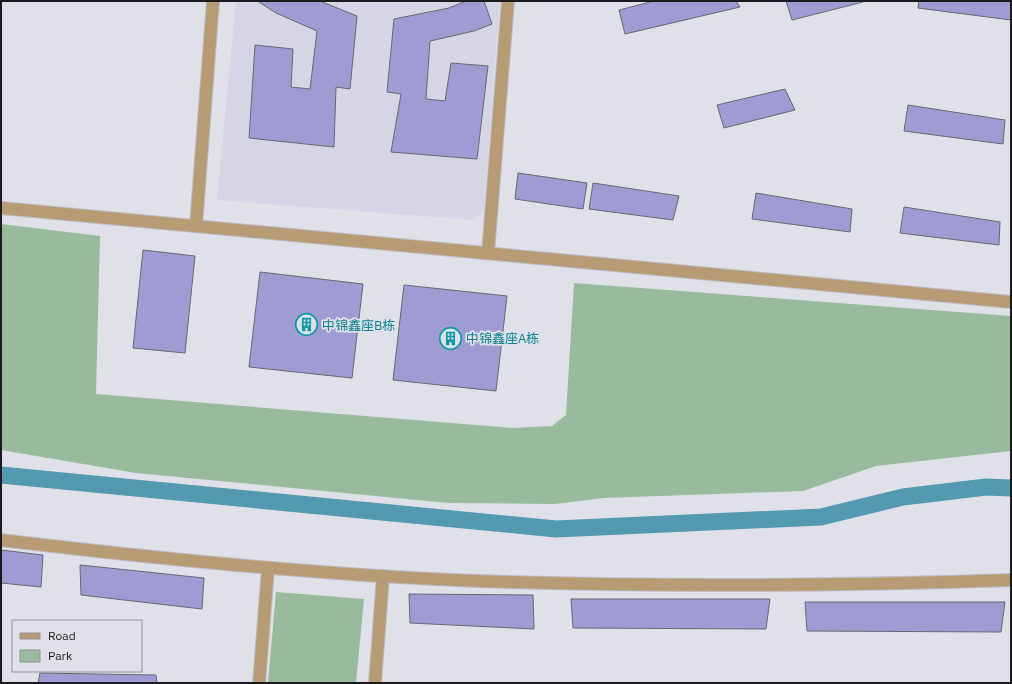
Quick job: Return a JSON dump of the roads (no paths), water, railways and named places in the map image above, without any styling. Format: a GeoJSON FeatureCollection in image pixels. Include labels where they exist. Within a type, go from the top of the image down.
{"type":"FeatureCollection","features":[{"type":"Feature","properties":{"kind":"street"},"geometry":{"type":"LineString","coordinates":[[196,226],[212,1]]}},
{"type":"Feature","properties":{"kind":"street"},"geometry":{"type":"LineString","coordinates":[[488,253],[508,1]]}},
{"type":"Feature","properties":{"kind":"street"},"geometry":{"type":"LineString","coordinates":[[1,208],[1011,302]]}},
{"type":"Feature","properties":{"kind":"street"},"geometry":{"type":"LineString","coordinates":[[1,540],[100,552],[268,568],[383,576],[491,581],[686,585],[868,584],[1011,580]]}},
{"type":"Feature","properties":{"kind":"street"},"geometry":{"type":"LineString","coordinates":[[259,683],[268,568]]}},
{"type":"Feature","properties":{"kind":"street"},"geometry":{"type":"LineString","coordinates":[[375,683],[383,576]]}},
{"type":"Feature","properties":{"kind":"waterway"},"geometry":{"type":"LineString","coordinates":[[1,475],[556,529],[821,517],[903,497],[986,487],[1011,488]]}},
{"type":"Feature","properties":{"kind":"place","name":"中锦鑫座B栋"},"geometry":{"type":"Point","coordinates":[306,325]}},
{"type":"Feature","properties":{"kind":"place","name":"中锦鑫座A栋"},"geometry":{"type":"Point","coordinates":[450,338]}}]}
